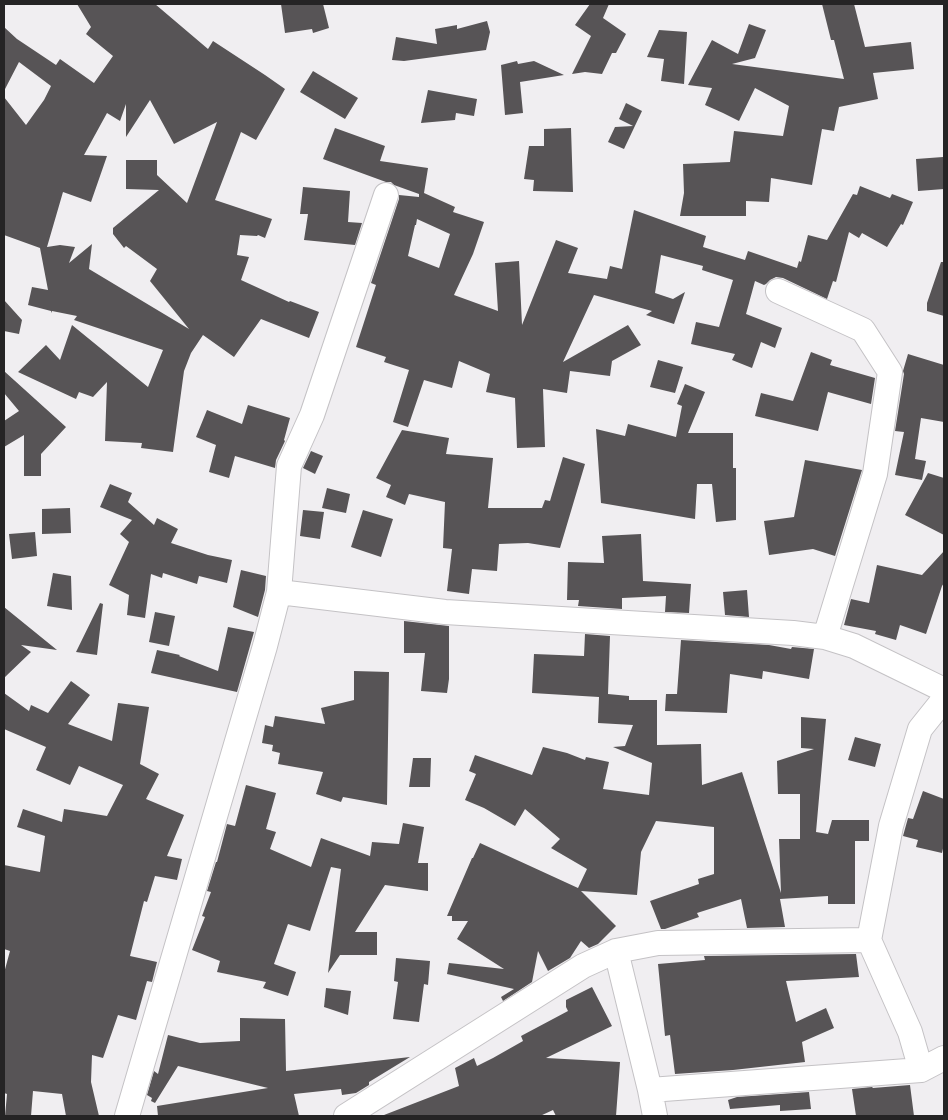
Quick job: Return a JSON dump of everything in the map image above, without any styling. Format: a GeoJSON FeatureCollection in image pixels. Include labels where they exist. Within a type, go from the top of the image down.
{"type":"FeatureCollection","features":[{"type":"Feature","properties":{"kind":"street"},"geometry":{"type":"LineString","coordinates":[[127,1116],[265,646],[279,592],[289,466],[312,415],[386,195]]}},
{"type":"Feature","properties":{"kind":"street"},"geometry":{"type":"LineString","coordinates":[[778,291],[863,330],[890,372],[875,474],[825,637]]}},
{"type":"Feature","properties":{"kind":"street"},"geometry":{"type":"LineString","coordinates":[[279,592],[445,612],[793,633],[825,637],[854,646],[944,690]]}},
{"type":"Feature","properties":{"kind":"street"},"geometry":{"type":"LineString","coordinates":[[921,1070],[910,1032],[869,940],[891,826],[920,729],[944,699]]}},
{"type":"Feature","properties":{"kind":"street"},"geometry":{"type":"LineString","coordinates":[[346,1116],[583,966],[616,951],[658,943],[869,940]]}},
{"type":"Feature","properties":{"kind":"street"},"geometry":{"type":"LineString","coordinates":[[616,951],[655,1116]]}},
{"type":"Feature","properties":{"kind":"street"},"geometry":{"type":"LineString","coordinates":[[650,1090],[921,1070],[944,1058]]}},
{"type":"Feature","properties":{"kind":"building"},"geometry":{"type":"Polygon","coordinates":[[[77,4],[155,4],[208,49],[213,41],[285,89],[256,140],[241,132],[215,200],[272,219],[265,238],[258,235],[240,235],[237,255],[249,257],[241,280],[289,302],[319,312],[309,338],[261,319],[234,357],[203,335],[191,353],[184,371],[173,452],[141,448],[142,443],[105,441],[107,382],[93,397],[79,392],[76,399],[18,372],[46,345],[60,360],[72,325],[148,387],[163,350],[74,320],[77,316],[52,311],[52,313],[51,311],[28,305],[32,287],[48,290],[40,248],[4,235],[4,97],[26,125],[44,100],[51,86],[19,62],[4,91],[4,27],[17,39],[56,65],[60,59],[94,83],[113,56],[86,34],[91,27],[77,4]],[[150,100],[126,137],[126,104],[120,121],[107,113],[84,155],[107,156],[91,202],[63,192],[47,247],[60,245],[75,247],[69,263],[92,244],[89,269],[189,329],[150,281],[157,269],[126,246],[124,248],[113,234],[113,228],[159,190],[126,189],[126,160],[157,160],[157,175],[187,203],[217,122],[174,144],[150,100]]]}},
{"type":"Feature","properties":{"kind":"building"},"geometry":{"type":"Polygon","coordinates":[[[281,4],[323,4],[329,28],[313,33],[312,29],[285,33],[281,4]]]}},
{"type":"Feature","properties":{"kind":"building"},"geometry":{"type":"Polygon","coordinates":[[[590,4],[609,4],[603,18],[626,34],[616,53],[612,53],[602,74],[585,72],[572,74],[591,36],[575,25],[590,4]]]}},
{"type":"Feature","properties":{"kind":"building"},"geometry":{"type":"Polygon","coordinates":[[[822,4],[854,4],[865,47],[911,42],[914,69],[873,73],[878,99],[839,107],[834,131],[822,129],[812,185],[771,178],[769,202],[746,201],[746,216],[680,216],[684,193],[683,164],[730,162],[734,131],[783,136],[789,106],[755,88],[739,121],[705,105],[712,88],[688,85],[712,40],[738,54],[749,24],[766,30],[755,58],[732,64],[844,79],[822,4]]]}},
{"type":"Feature","properties":{"kind":"building"},"geometry":{"type":"Polygon","coordinates":[[[487,21],[490,32],[486,50],[404,61],[392,60],[396,37],[437,44],[435,29],[457,25],[457,29],[487,21]]]}},
{"type":"Feature","properties":{"kind":"building"},"geometry":{"type":"Polygon","coordinates":[[[659,30],[687,32],[684,84],[661,81],[664,59],[647,57],[659,30]]]}},
{"type":"Feature","properties":{"kind":"building"},"geometry":{"type":"Polygon","coordinates":[[[517,61],[518,64],[534,61],[564,75],[520,82],[523,113],[505,115],[501,65],[517,61]]]}},
{"type":"Feature","properties":{"kind":"building"},"geometry":{"type":"Polygon","coordinates":[[[313,71],[358,98],[345,119],[300,92],[313,71]]]}},
{"type":"Feature","properties":{"kind":"building"},"geometry":{"type":"Polygon","coordinates":[[[428,90],[477,99],[474,116],[456,113],[455,120],[421,123],[428,90]]]}},
{"type":"Feature","properties":{"kind":"building"},"geometry":{"type":"Polygon","coordinates":[[[626,103],[642,111],[624,149],[608,142],[615,127],[633,126],[619,119],[626,103]]]}},
{"type":"Feature","properties":{"kind":"building"},"geometry":{"type":"Polygon","coordinates":[[[335,128],[385,146],[380,161],[428,168],[424,193],[455,207],[453,212],[484,222],[473,254],[454,295],[498,311],[495,263],[519,261],[522,325],[556,240],[578,248],[568,273],[607,279],[610,266],[622,269],[634,210],[706,236],[703,247],[745,260],[748,251],[797,268],[799,261],[801,262],[808,235],[827,240],[853,194],[857,195],[860,186],[890,198],[892,194],[913,202],[903,225],[901,224],[887,247],[862,233],[859,238],[849,232],[836,282],[833,281],[827,299],[783,278],[776,277],[764,285],[755,281],[746,314],[782,328],[775,348],[761,342],[752,368],[732,360],[735,354],[691,344],[696,322],[719,327],[733,280],[702,270],[703,266],[661,255],[655,293],[673,299],[685,292],[674,324],[646,315],[652,311],[594,295],[563,362],[628,325],[641,345],[612,361],[610,376],[570,371],[567,393],[543,389],[545,447],[517,448],[515,398],[486,392],[490,374],[459,361],[452,388],[424,380],[408,427],[393,422],[409,370],[384,362],[386,357],[356,347],[376,285],[371,283],[399,195],[419,197],[419,194],[394,185],[391,182],[386,182],[323,159],[335,128]],[[417,219],[408,256],[439,268],[450,234],[417,219]]]}},
{"type":"Feature","properties":{"kind":"building"},"geometry":{"type":"Polygon","coordinates":[[[571,128],[573,192],[533,191],[534,180],[524,179],[529,146],[544,146],[544,129],[571,128]]]}},
{"type":"Feature","properties":{"kind":"building"},"geometry":{"type":"Polygon","coordinates":[[[943,157],[944,189],[918,191],[916,159],[943,157]]]}},
{"type":"Feature","properties":{"kind":"building"},"geometry":{"type":"Polygon","coordinates":[[[303,187],[350,191],[348,222],[362,223],[355,245],[304,240],[308,214],[300,214],[303,187]]]}},
{"type":"Feature","properties":{"kind":"building"},"geometry":{"type":"Polygon","coordinates":[[[941,262],[944,262],[944,316],[927,311],[927,303],[941,262]]]}},
{"type":"Feature","properties":{"kind":"building"},"geometry":{"type":"Polygon","coordinates":[[[4,300],[22,320],[19,334],[4,331],[4,300]]]}},
{"type":"Feature","properties":{"kind":"building"},"geometry":{"type":"Polygon","coordinates":[[[811,352],[832,360],[830,365],[875,378],[871,404],[828,392],[818,431],[755,416],[761,393],[793,401],[811,352]]]}},
{"type":"Feature","properties":{"kind":"building"},"geometry":{"type":"Polygon","coordinates":[[[908,354],[944,365],[944,422],[921,418],[915,459],[926,461],[922,480],[895,475],[904,432],[895,431],[903,371],[908,354]]]}},
{"type":"Feature","properties":{"kind":"building"},"geometry":{"type":"Polygon","coordinates":[[[658,360],[683,367],[675,393],[650,387],[658,360]]]}},
{"type":"Feature","properties":{"kind":"building"},"geometry":{"type":"Polygon","coordinates":[[[4,371],[66,427],[41,454],[41,476],[24,476],[24,435],[4,447],[4,421],[19,411],[4,393],[4,371]]]}},
{"type":"Feature","properties":{"kind":"building"},"geometry":{"type":"Polygon","coordinates":[[[685,384],[705,392],[688,433],[733,433],[733,468],[736,468],[736,520],[716,522],[712,484],[697,484],[695,519],[601,503],[596,429],[625,436],[628,424],[676,437],[682,406],[677,404],[685,384]]]}},
{"type":"Feature","properties":{"kind":"building"},"geometry":{"type":"Polygon","coordinates":[[[248,405],[290,418],[285,441],[276,460],[275,468],[235,456],[229,478],[209,472],[216,445],[196,437],[207,410],[242,424],[248,405]]]}},
{"type":"Feature","properties":{"kind":"building"},"geometry":{"type":"Polygon","coordinates":[[[402,430],[449,438],[446,454],[493,458],[488,508],[542,508],[545,500],[550,501],[563,457],[585,464],[560,548],[528,543],[499,544],[497,571],[472,569],[469,594],[447,591],[452,549],[443,548],[445,502],[409,494],[405,505],[386,497],[391,485],[376,478],[402,430]]]}},
{"type":"Feature","properties":{"kind":"building"},"geometry":{"type":"Polygon","coordinates":[[[311,451],[323,456],[315,474],[303,468],[311,451]]]}},
{"type":"Feature","properties":{"kind":"building"},"geometry":{"type":"Polygon","coordinates":[[[805,460],[862,470],[835,556],[813,549],[769,555],[764,521],[794,517],[805,460]]]}},
{"type":"Feature","properties":{"kind":"building"},"geometry":{"type":"Polygon","coordinates":[[[928,473],[944,478],[944,535],[905,515],[928,473]]]}},
{"type":"Feature","properties":{"kind":"building"},"geometry":{"type":"Polygon","coordinates":[[[110,484],[132,493],[128,502],[154,525],[157,518],[178,529],[171,543],[208,555],[232,560],[227,583],[199,576],[197,584],[163,573],[162,578],[151,574],[145,618],[127,615],[129,595],[109,585],[129,542],[120,534],[132,520],[100,507],[110,484]]]}},
{"type":"Feature","properties":{"kind":"building"},"geometry":{"type":"Polygon","coordinates":[[[327,488],[350,494],[346,513],[322,508],[327,488]]]}},
{"type":"Feature","properties":{"kind":"building"},"geometry":{"type":"Polygon","coordinates":[[[70,508],[71,533],[42,534],[42,509],[70,508]]]}},
{"type":"Feature","properties":{"kind":"building"},"geometry":{"type":"Polygon","coordinates":[[[303,510],[324,512],[320,539],[300,536],[303,510]]]}},
{"type":"Feature","properties":{"kind":"building"},"geometry":{"type":"Polygon","coordinates":[[[363,510],[393,519],[381,557],[351,547],[363,510]]]}},
{"type":"Feature","properties":{"kind":"building"},"geometry":{"type":"Polygon","coordinates":[[[35,532],[37,556],[12,559],[9,534],[35,532]]]}},
{"type":"Feature","properties":{"kind":"building"},"geometry":{"type":"Polygon","coordinates":[[[641,534],[643,581],[691,584],[689,613],[665,612],[666,596],[622,598],[622,609],[578,606],[579,600],[567,600],[568,562],[604,563],[602,536],[641,534]]]}},
{"type":"Feature","properties":{"kind":"building"},"geometry":{"type":"Polygon","coordinates":[[[944,551],[944,583],[926,634],[900,625],[896,640],[875,634],[876,631],[844,625],[851,599],[869,603],[877,565],[922,575],[944,551]]]}},
{"type":"Feature","properties":{"kind":"building"},"geometry":{"type":"Polygon","coordinates":[[[241,570],[266,576],[265,590],[258,617],[233,607],[241,570]]]}},
{"type":"Feature","properties":{"kind":"building"},"geometry":{"type":"Polygon","coordinates":[[[53,573],[71,576],[72,610],[47,606],[53,573]]]}},
{"type":"Feature","properties":{"kind":"building"},"geometry":{"type":"Polygon","coordinates":[[[747,590],[749,617],[725,615],[723,592],[747,590]]]}},
{"type":"Feature","properties":{"kind":"building"},"geometry":{"type":"Polygon","coordinates":[[[100,603],[103,604],[97,655],[76,652],[100,603]]]}},
{"type":"Feature","properties":{"kind":"building"},"geometry":{"type":"Polygon","coordinates":[[[4,607],[57,650],[21,645],[31,652],[4,678],[4,607]]]}},
{"type":"Feature","properties":{"kind":"building"},"geometry":{"type":"Polygon","coordinates":[[[155,612],[175,616],[169,646],[149,642],[155,612]]]}},
{"type":"Feature","properties":{"kind":"building"},"geometry":{"type":"Polygon","coordinates":[[[404,621],[449,626],[449,679],[447,693],[421,691],[425,653],[404,653],[404,621]]]}},
{"type":"Feature","properties":{"kind":"building"},"geometry":{"type":"Polygon","coordinates":[[[228,627],[254,632],[237,692],[151,673],[157,650],[180,655],[218,671],[228,627]]]}},
{"type":"Feature","properties":{"kind":"building"},"geometry":{"type":"Polygon","coordinates":[[[585,634],[610,636],[608,694],[629,696],[629,700],[657,700],[657,745],[701,744],[702,785],[742,772],[781,893],[779,839],[800,839],[800,794],[778,794],[777,761],[814,749],[801,748],[801,717],[826,719],[816,832],[828,834],[832,820],[869,820],[869,841],[855,841],[855,904],[828,904],[828,896],[780,899],[785,927],[747,928],[741,899],[697,913],[699,917],[661,929],[650,901],[699,884],[698,879],[714,874],[714,827],[656,821],[641,852],[637,895],[581,891],[616,926],[598,944],[589,948],[581,941],[570,958],[548,971],[538,951],[532,982],[503,1001],[501,997],[514,989],[447,974],[449,963],[504,969],[457,939],[468,921],[452,921],[452,916],[447,916],[480,843],[578,888],[587,869],[551,848],[560,839],[525,809],[515,826],[484,808],[465,800],[476,774],[469,771],[475,755],[532,775],[543,747],[585,760],[586,757],[609,762],[603,789],[649,795],[652,763],[613,747],[625,746],[633,725],[598,723],[599,697],[532,693],[534,654],[584,656],[585,634]]]}},
{"type":"Feature","properties":{"kind":"building"},"geometry":{"type":"Polygon","coordinates":[[[681,640],[769,645],[791,649],[792,647],[814,649],[809,679],[763,671],[762,679],[730,674],[727,713],[665,711],[666,694],[677,694],[681,640]]]}},
{"type":"Feature","properties":{"kind":"building"},"geometry":{"type":"Polygon","coordinates":[[[354,671],[389,672],[387,805],[343,797],[341,802],[316,794],[323,772],[278,764],[280,753],[272,751],[273,745],[262,743],[265,725],[273,727],[275,716],[325,724],[321,708],[354,700],[354,671]]]}},
{"type":"Feature","properties":{"kind":"building"},"geometry":{"type":"Polygon","coordinates":[[[71,681],[90,695],[68,724],[112,741],[118,703],[149,707],[140,764],[159,774],[146,799],[184,815],[167,856],[182,859],[177,880],[155,876],[147,902],[144,901],[130,956],[157,962],[152,982],[147,981],[136,1020],[118,1015],[103,1058],[92,1055],[91,1082],[99,1116],[66,1116],[62,1094],[33,1091],[31,1116],[5,1116],[7,1094],[4,1093],[4,973],[10,951],[4,949],[4,865],[40,872],[45,836],[17,827],[23,809],[62,822],[64,809],[107,816],[123,785],[79,766],[70,785],[36,770],[46,747],[4,729],[4,693],[29,711],[31,705],[48,713],[71,681]]]}},
{"type":"Feature","properties":{"kind":"building"},"geometry":{"type":"Polygon","coordinates":[[[855,737],[881,744],[875,767],[848,760],[855,737]]]}},
{"type":"Feature","properties":{"kind":"building"},"geometry":{"type":"Polygon","coordinates":[[[413,758],[431,758],[430,787],[409,787],[413,758]]]}},
{"type":"Feature","properties":{"kind":"building"},"geometry":{"type":"Polygon","coordinates":[[[246,785],[276,793],[266,829],[276,832],[270,849],[311,867],[321,838],[370,856],[372,842],[399,844],[403,823],[424,827],[418,863],[428,863],[428,891],[385,885],[355,932],[377,932],[377,955],[340,955],[328,973],[341,869],[331,867],[310,931],[288,924],[274,964],[296,972],[288,996],[263,988],[266,982],[217,972],[220,961],[192,950],[205,917],[202,916],[211,892],[207,891],[227,824],[235,826],[246,785]]]}},
{"type":"Feature","properties":{"kind":"building"},"geometry":{"type":"Polygon","coordinates":[[[923,791],[944,799],[944,844],[942,853],[916,847],[918,840],[903,836],[908,818],[913,819],[923,791]]]}},
{"type":"Feature","properties":{"kind":"building"},"geometry":{"type":"Polygon","coordinates":[[[856,954],[859,977],[786,981],[796,1022],[826,1008],[834,1028],[802,1042],[805,1062],[675,1074],[670,1035],[665,1036],[658,964],[705,960],[704,956],[856,954]]]}},
{"type":"Feature","properties":{"kind":"building"},"geometry":{"type":"Polygon","coordinates":[[[396,958],[430,961],[428,985],[424,984],[419,1022],[393,1019],[398,982],[394,981],[396,958]]]}},
{"type":"Feature","properties":{"kind":"building"},"geometry":{"type":"Polygon","coordinates":[[[592,987],[612,1026],[546,1058],[620,1062],[616,1116],[556,1116],[553,1110],[540,1116],[384,1116],[459,1086],[455,1068],[474,1058],[477,1066],[523,1041],[521,1036],[568,1011],[566,1000],[592,987]]]}},
{"type":"Feature","properties":{"kind":"building"},"geometry":{"type":"Polygon","coordinates":[[[326,988],[351,991],[348,1015],[324,1007],[326,988]]]}},
{"type":"Feature","properties":{"kind":"building"},"geometry":{"type":"Polygon","coordinates":[[[240,1018],[285,1019],[286,1071],[410,1057],[369,1082],[369,1085],[356,1093],[342,1095],[341,1089],[294,1094],[299,1116],[158,1116],[157,1106],[268,1088],[178,1066],[155,1103],[147,1095],[154,1071],[158,1074],[168,1035],[200,1043],[240,1041],[240,1018]]]}},
{"type":"Feature","properties":{"kind":"building"},"geometry":{"type":"Polygon","coordinates":[[[910,1085],[914,1116],[856,1116],[852,1089],[910,1085]]]}},
{"type":"Feature","properties":{"kind":"building"},"geometry":{"type":"Polygon","coordinates":[[[809,1092],[811,1109],[780,1111],[780,1105],[730,1109],[728,1100],[737,1097],[809,1092]]]}}]}
